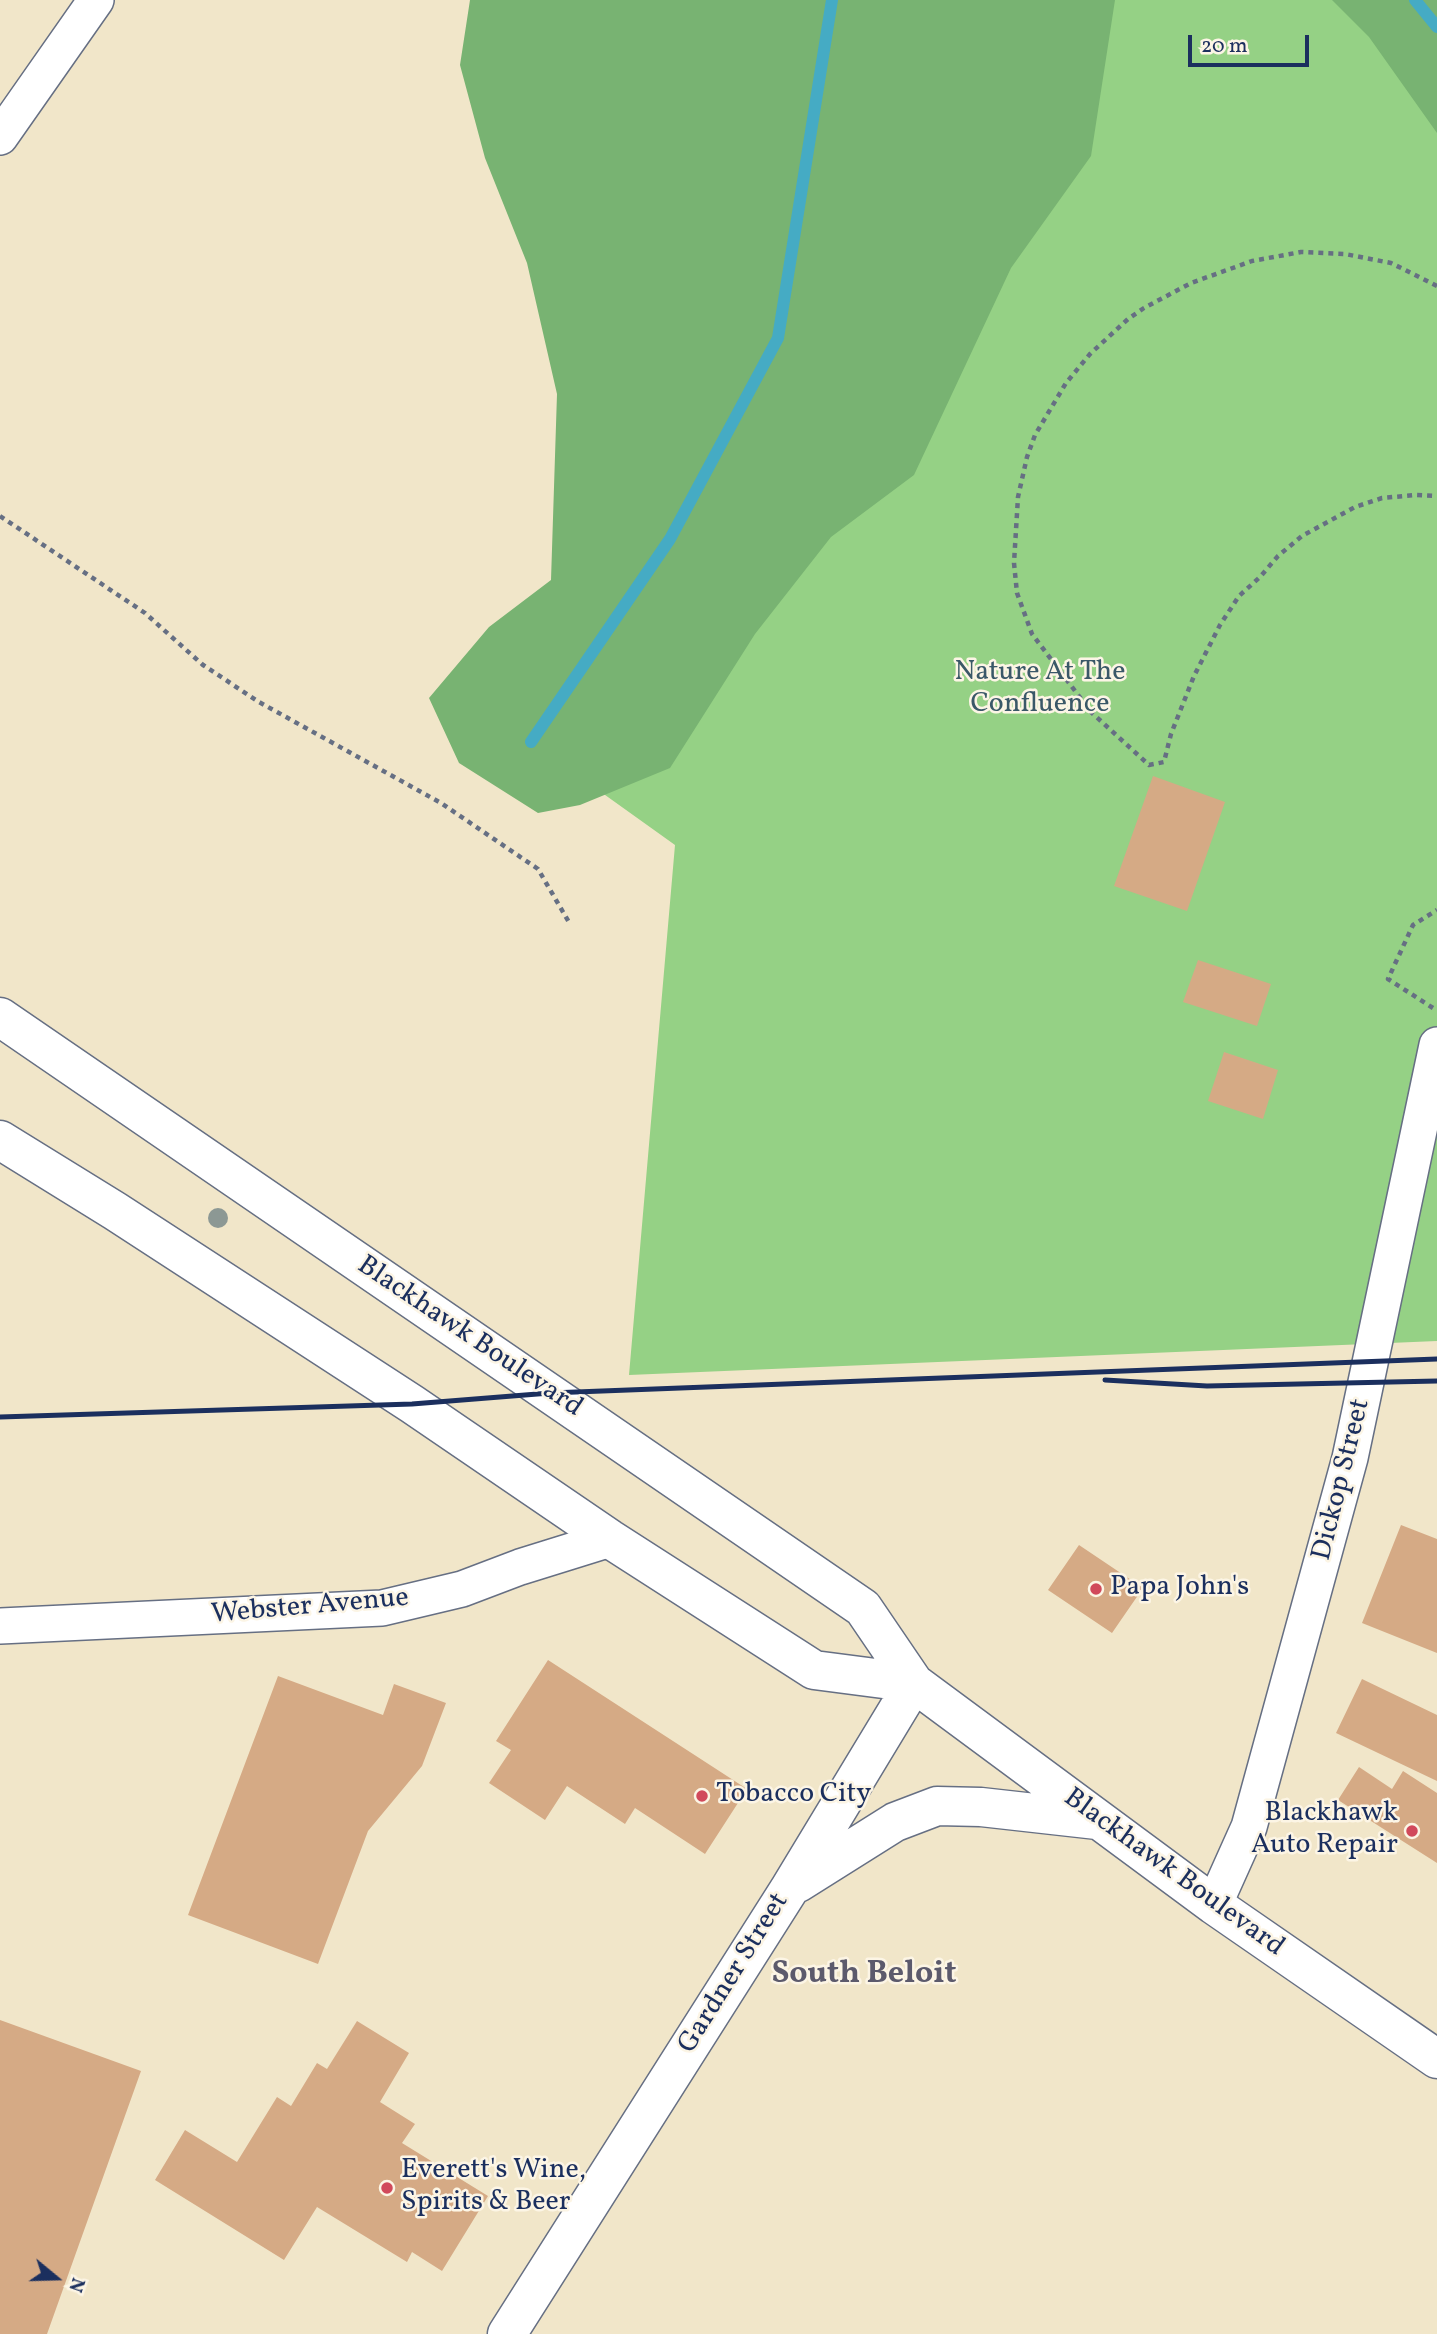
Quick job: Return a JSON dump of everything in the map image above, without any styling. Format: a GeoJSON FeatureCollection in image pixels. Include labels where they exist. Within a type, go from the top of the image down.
{"type":"FeatureCollection","features":[{"type":"Feature","properties":{"kind":"main road","name":"Blackhawk Boulevard"},"geometry":{"type":"LineString","coordinates":[[0,1017],[863,1608],[914,1683],[1214,1905],[1437,2059]]}},
{"type":"Feature","properties":{"kind":"main road","name":"Blackhawk Boulevard"},"geometry":{"type":"LineString","coordinates":[[0,1140],[115,1211],[412,1404],[610,1539],[814,1670],[914,1683]]}},
{"type":"Feature","properties":{"kind":"main road","name":"Gardner Street"},"geometry":{"type":"LineString","coordinates":[[507,2334],[790,1888],[914,1683]]}},
{"type":"Feature","properties":{"kind":"main road"},"geometry":{"type":"LineString","coordinates":[[790,1888],[895,1822],[937,1806],[981,1807],[1097,1820]]}},
{"type":"Feature","properties":{"kind":"street"},"geometry":{"type":"LineString","coordinates":[[0,137],[96,0]]}},
{"type":"Feature","properties":{"kind":"street","name":"Dickop Street"},"geometry":{"type":"LineString","coordinates":[[1214,1905],[1249,1827],[1350,1458],[1437,1045]]}},
{"type":"Feature","properties":{"kind":"street","name":"Webster Avenue"},"geometry":{"type":"LineString","coordinates":[[0,1626],[382,1608],[461,1589],[610,1539]]}},
{"type":"Feature","properties":{"kind":"path"},"geometry":{"type":"LineString","coordinates":[[1437,286],[1391,262],[1345,254],[1301,252],[1252,261],[1191,283],[1128,319],[1090,354],[1066,383],[1035,436],[1018,497],[1014,551],[1017,593],[1032,634],[1073,692],[1149,765],[1164,762],[1171,734],[1194,676],[1220,625],[1240,596],[1278,556],[1302,536],[1355,508],[1382,498],[1437,496]]}},
{"type":"Feature","properties":{"kind":"path"},"geometry":{"type":"LineString","coordinates":[[0,516],[145,612],[203,665],[259,702],[441,803],[538,869],[570,924]]}},
{"type":"Feature","properties":{"kind":"path"},"geometry":{"type":"LineString","coordinates":[[1437,910],[1413,925],[1388,979],[1437,1010]]}},
{"type":"Feature","properties":{"kind":"green space"},"geometry":{"type":"Polygon","coordinates":[[[470,0],[1115,0],[1091,156],[1011,268],[914,475],[831,537],[755,634],[670,768],[580,805],[538,813],[459,763],[429,698],[489,627],[551,580],[557,394],[527,263],[485,158],[460,65],[470,0]]]}},
{"type":"Feature","properties":{"kind":"green space","name":"Nature At The Confluence"},"geometry":{"type":"Polygon","coordinates":[[[832,0],[1437,0],[1437,1341],[629,1375],[675,845],[531,742],[832,0]]]}},
{"type":"Feature","properties":{"kind":"green space"},"geometry":{"type":"Polygon","coordinates":[[[1332,0],[1437,0],[1437,133],[1369,37],[1332,0]]]}},
{"type":"Feature","properties":{"kind":"building"},"geometry":{"type":"Polygon","coordinates":[[[1153,776],[1225,802],[1187,911],[1114,886],[1153,776]]]}},
{"type":"Feature","properties":{"kind":"building"},"geometry":{"type":"Polygon","coordinates":[[[1198,960],[1271,984],[1257,1026],[1183,1002],[1198,960]]]}},
{"type":"Feature","properties":{"kind":"building"},"geometry":{"type":"Polygon","coordinates":[[[1224,1052],[1278,1070],[1263,1119],[1208,1101],[1224,1052]]]}},
{"type":"Feature","properties":{"kind":"building"},"geometry":{"type":"Polygon","coordinates":[[[1401,1525],[1437,1539],[1437,1653],[1362,1623],[1401,1525]]]}},
{"type":"Feature","properties":{"kind":"building","name":"Papa John's"},"geometry":{"type":"Polygon","coordinates":[[[1079,1545],[1143,1588],[1112,1633],[1048,1590],[1079,1545]]]}},
{"type":"Feature","properties":{"kind":"building"},"geometry":{"type":"Polygon","coordinates":[[[548,1660],[747,1789],[705,1854],[635,1808],[625,1824],[567,1786],[545,1820],[489,1783],[511,1750],[496,1741],[548,1660]]]}},
{"type":"Feature","properties":{"kind":"building"},"geometry":{"type":"Polygon","coordinates":[[[278,1676],[383,1715],[394,1684],[446,1703],[422,1766],[368,1831],[318,1964],[188,1915],[278,1676]]]}},
{"type":"Feature","properties":{"kind":"building"},"geometry":{"type":"Polygon","coordinates":[[[1362,1679],[1437,1715],[1437,1781],[1336,1733],[1362,1679]]]}},
{"type":"Feature","properties":{"kind":"building","name":"Blackhawk Auto Repair"},"geometry":{"type":"Polygon","coordinates":[[[1359,1767],[1392,1789],[1403,1771],[1437,1793],[1437,1863],[1338,1800],[1359,1767]]]}},
{"type":"Feature","properties":{"kind":"building"},"geometry":{"type":"Polygon","coordinates":[[[0,2020],[141,2071],[47,2334],[0,2334],[0,2020]]]}},
{"type":"Feature","properties":{"kind":"building"},"geometry":{"type":"Polygon","coordinates":[[[357,2021],[409,2053],[380,2102],[415,2124],[402,2143],[488,2196],[442,2271],[412,2252],[407,2262],[317,2207],[284,2260],[155,2180],[185,2130],[237,2162],[277,2097],[291,2106],[317,2063],[327,2069],[357,2021]]]}},
{"type":"Feature","properties":{"kind":"waterway"},"geometry":{"type":"LineString","coordinates":[[531,742],[670,539],[778,338],[832,0]]}},
{"type":"Feature","properties":{"kind":"waterway"},"geometry":{"type":"LineString","coordinates":[[1415,0],[1437,27]]}},
{"type":"Feature","properties":{"kind":"railway"},"geometry":{"type":"LineString","coordinates":[[0,1417],[412,1404],[550,1393],[1437,1359]]}},
{"type":"Feature","properties":{"kind":"railway"},"geometry":{"type":"LineString","coordinates":[[1105,1380],[1207,1386],[1437,1381]]}},
{"type":"Feature","properties":{"kind":"place","name":"Papa John's"},"geometry":{"type":"Point","coordinates":[1096,1589]}},
{"type":"Feature","properties":{"kind":"place","name":"Tobacco City"},"geometry":{"type":"Point","coordinates":[702,1796]}},
{"type":"Feature","properties":{"kind":"place","name":"Blackhawk Auto Repair"},"geometry":{"type":"Point","coordinates":[1412,1831]}},
{"type":"Feature","properties":{"kind":"place","name":"Everett's Wine, Spirits & Beer"},"geometry":{"type":"Point","coordinates":[387,2188]}},
{"type":"Feature","properties":{"kind":"district","name":"South Beloit"},"geometry":{"type":"Point","coordinates":[864,1976]}}]}
